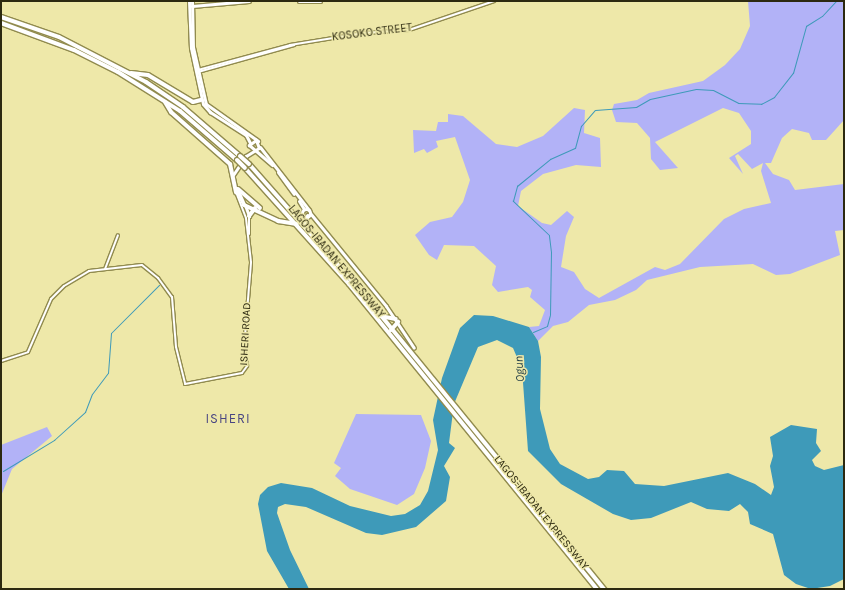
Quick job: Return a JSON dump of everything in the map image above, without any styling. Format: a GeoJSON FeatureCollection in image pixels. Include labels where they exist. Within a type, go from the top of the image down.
{"type":"FeatureCollection","features":[{"type":"Feature","properties":{"kind":"highway","name":"LAGOS-IBADAN EXPRESSWAY"},"geometry":{"type":"LineString","coordinates":[[1,17],[59,37],[128,72],[183,107],[240,156],[294,211],[604,589]]}},
{"type":"Feature","properties":{"kind":"highway","name":"LAGOS-IBADAN EXPRESSWAY"},"geometry":{"type":"LineString","coordinates":[[1,23],[78,52],[164,100],[245,168],[299,226],[597,589]]}},
{"type":"Feature","properties":{"kind":"highway"},"geometry":{"type":"LineString","coordinates":[[128,72],[148,75],[193,102],[201,100]]}},
{"type":"Feature","properties":{"kind":"highway"},"geometry":{"type":"LineString","coordinates":[[164,100],[171,112],[230,164],[236,189],[246,206],[255,208],[278,221],[299,226]]}},
{"type":"Feature","properties":{"kind":"highway"},"geometry":{"type":"LineString","coordinates":[[236,189],[265,211],[286,220],[287,215],[282,207]]}},
{"type":"Feature","properties":{"kind":"highway"},"geometry":{"type":"LineString","coordinates":[[249,216],[251,209],[255,208]]}},
{"type":"Feature","properties":{"kind":"highway"},"geometry":{"type":"LineString","coordinates":[[294,211],[303,210]]}},
{"type":"Feature","properties":{"kind":"highway"},"geometry":{"type":"LineString","coordinates":[[304,223],[309,213]]}},
{"type":"Feature","properties":{"kind":"highway"},"geometry":{"type":"LineString","coordinates":[[380,316],[397,320],[391,330]]}},
{"type":"Feature","properties":{"kind":"main road"},"geometry":{"type":"LineString","coordinates":[[190,1],[192,6],[198,71],[207,107],[258,141],[260,146],[309,213],[397,320],[414,348]]}},
{"type":"Feature","properties":{"kind":"main road"},"geometry":{"type":"LineString","coordinates":[[190,1],[191,48],[201,100],[206,110],[243,132],[250,145],[274,168],[303,210],[309,213]]}},
{"type":"Feature","properties":{"kind":"main road"},"geometry":{"type":"LineString","coordinates":[[192,6],[249,1]]}},
{"type":"Feature","properties":{"kind":"main road"},"geometry":{"type":"LineString","coordinates":[[299,1],[320,1]]}},
{"type":"Feature","properties":{"kind":"main road"},"geometry":{"type":"LineString","coordinates":[[250,145],[258,141]]}},
{"type":"Feature","properties":{"kind":"main road"},"geometry":{"type":"LineString","coordinates":[[249,153],[250,145]]}},
{"type":"Feature","properties":{"kind":"main road","name":"ISHERI ROAD"},"geometry":{"type":"LineString","coordinates":[[236,189],[234,175],[237,165],[249,153],[260,146]]}},
{"type":"Feature","properties":{"kind":"main road","name":"ISHERI ROAD"},"geometry":{"type":"LineString","coordinates":[[246,206],[249,216]]}},
{"type":"Feature","properties":{"kind":"main road"},"geometry":{"type":"LineString","coordinates":[[303,210],[303,216],[309,213]]}},
{"type":"Feature","properties":{"kind":"street","name":"KOSOKO STREET"},"geometry":{"type":"LineString","coordinates":[[198,71],[295,45],[364,33],[409,30],[494,1]]}},
{"type":"Feature","properties":{"kind":"street","name":"ISHERI ROAD"},"geometry":{"type":"LineString","coordinates":[[236,189],[244,212],[249,239]]}},
{"type":"Feature","properties":{"kind":"street","name":"ISHERI ROAD"},"geometry":{"type":"LineString","coordinates":[[105,268],[142,265],[166,287],[173,300],[179,366],[188,386],[241,374],[247,366],[249,216]]}},
{"type":"Feature","properties":{"kind":"street"},"geometry":{"type":"LineString","coordinates":[[1,361],[28,352],[51,299],[62,288],[89,271],[105,268],[115,239],[118,235]]}},
{"type":"Feature","properties":{"kind":"shaded area"},"geometry":{"type":"Polygon","coordinates":[[[748,1],[844,1],[844,120],[826,140],[812,140],[809,133],[792,129],[782,138],[771,163],[765,163],[773,174],[789,180],[795,190],[844,184],[844,230],[835,231],[840,255],[790,274],[776,275],[753,264],[700,267],[647,280],[636,290],[615,300],[589,305],[568,322],[553,326],[538,341],[529,327],[539,326],[545,310],[530,297],[532,290],[528,287],[498,292],[492,285],[496,266],[474,246],[444,245],[437,260],[429,255],[415,235],[430,222],[452,217],[463,202],[470,180],[455,137],[436,141],[438,147],[427,153],[424,149],[414,153],[413,130],[436,131],[438,122],[448,122],[448,114],[463,116],[496,144],[517,147],[543,136],[574,108],[585,110],[584,133],[600,138],[601,167],[576,165],[543,174],[521,191],[518,206],[542,223],[551,225],[567,211],[574,217],[566,236],[561,267],[574,272],[585,289],[599,298],[655,267],[665,270],[680,264],[724,219],[744,209],[771,203],[761,171],[763,163],[752,169],[738,154],[735,156],[743,174],[729,158],[751,144],[751,131],[739,113],[723,108],[655,142],[678,168],[660,170],[651,159],[650,138],[637,123],[616,122],[612,110],[614,104],[637,100],[649,93],[703,81],[725,65],[740,49],[750,26],[748,1]]]}},
{"type":"Feature","properties":{"kind":"shaded area"},"geometry":{"type":"Polygon","coordinates":[[[474,315],[493,316],[529,327],[538,341],[541,357],[540,409],[550,449],[560,464],[588,479],[599,477],[607,470],[624,471],[635,484],[664,486],[728,473],[755,484],[771,495],[774,487],[770,466],[773,456],[770,437],[791,425],[817,429],[816,443],[821,451],[812,460],[815,466],[824,470],[844,465],[844,579],[830,586],[811,589],[796,584],[784,575],[773,534],[750,524],[748,512],[740,504],[729,511],[707,509],[691,502],[651,518],[631,520],[613,514],[561,484],[528,451],[522,369],[513,348],[497,340],[478,347],[454,404],[449,443],[455,448],[444,466],[450,477],[446,501],[416,527],[382,535],[366,533],[306,507],[285,504],[278,507],[277,513],[290,550],[309,589],[289,589],[267,551],[258,504],[260,495],[268,487],[281,483],[312,488],[350,506],[391,516],[405,514],[420,505],[428,491],[438,450],[433,420],[442,378],[460,328],[474,315]]]}},
{"type":"Feature","properties":{"kind":"shaded area"},"geometry":{"type":"Polygon","coordinates":[[[356,414],[421,415],[431,441],[425,468],[414,494],[397,505],[350,489],[335,476],[341,468],[334,463],[356,414]]]}},
{"type":"Feature","properties":{"kind":"shaded area"},"geometry":{"type":"Polygon","coordinates":[[[47,427],[52,436],[12,469],[1,496],[1,445],[47,427]]]}},
{"type":"Feature","properties":{"kind":"waterway"},"geometry":{"type":"LineString","coordinates":[[533,332],[547,326],[550,315],[551,252],[549,235],[513,201],[517,186],[550,159],[575,148],[581,126],[595,110],[636,107],[650,99],[696,89],[713,90],[738,103],[761,104],[774,97],[793,73],[806,26],[822,16],[836,1]]}},
{"type":"Feature","properties":{"kind":"waterway"},"geometry":{"type":"LineString","coordinates":[[3,471],[54,440],[85,412],[92,394],[108,373],[111,333],[159,285]]}},
{"type":"Feature","properties":{"kind":"district","name":"ISHERI"},"geometry":{"type":"Point","coordinates":[228,419]}},
{"type":"Feature","properties":{"kind":"water label","name":"Ogun"},"geometry":{"type":"Point","coordinates":[520,369]}}]}
